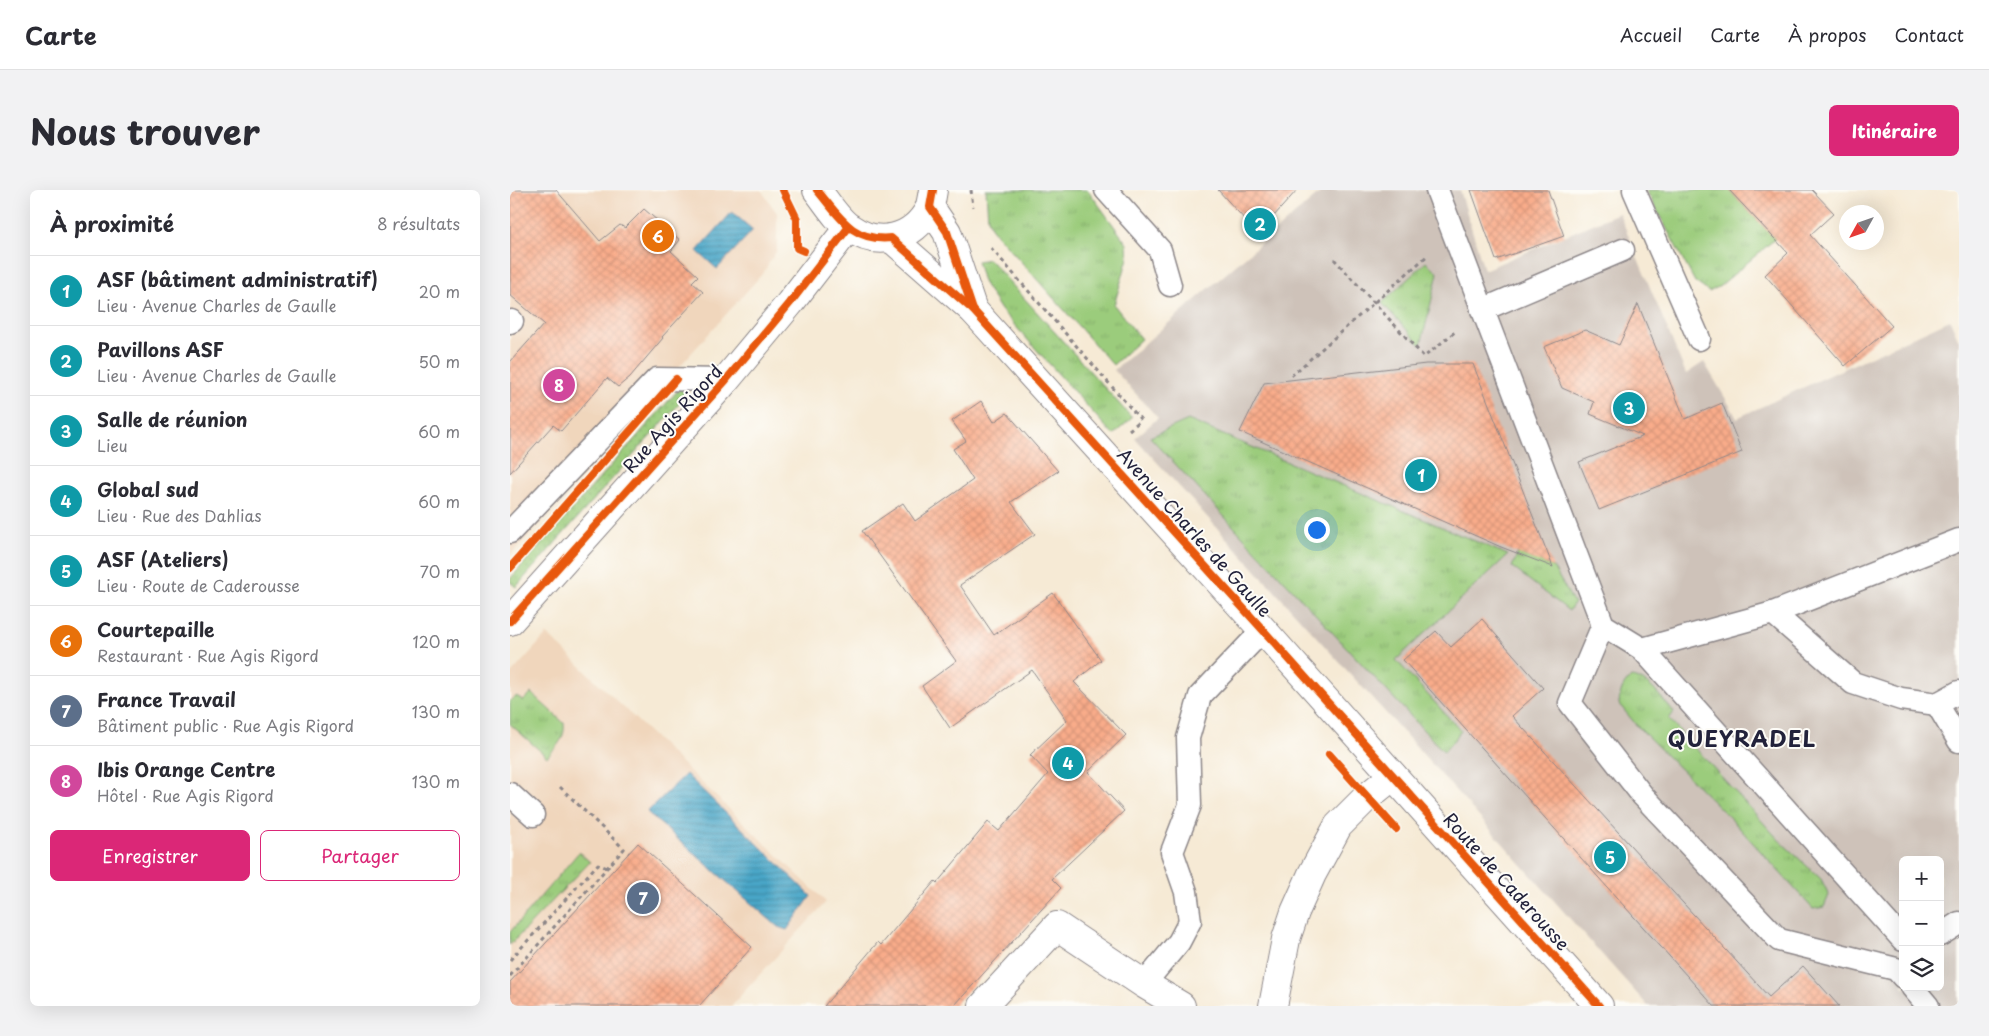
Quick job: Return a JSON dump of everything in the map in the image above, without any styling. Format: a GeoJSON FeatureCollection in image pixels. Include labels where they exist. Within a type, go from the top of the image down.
{"type":"FeatureCollection","features":[{"type":"Feature","properties":{"kind":"main road","name":"Avenue Charles de Gaulle"},"geometry":{"type":"LineString","coordinates":[[817,190],[848,228],[865,237],[878,240],[903,235],[913,229],[921,221],[932,198]]}},
{"type":"Feature","properties":{"kind":"main road","name":"Avenue Charles de Gaulle"},"geometry":{"type":"LineString","coordinates":[[932,198],[947,232],[973,310]]}},
{"type":"Feature","properties":{"kind":"main road","name":"Rue Agis Rigord"},"geometry":{"type":"LineString","coordinates":[[510,621],[726,380],[790,304],[848,228]]}},
{"type":"Feature","properties":{"kind":"main road","name":"Avenue Charles de Gaulle"},"geometry":{"type":"LineString","coordinates":[[891,238],[973,310],[1393,776]]}},
{"type":"Feature","properties":{"kind":"main road"},"geometry":{"type":"LineString","coordinates":[[1273,1006],[1286,939],[1295,912],[1312,874],[1338,826],[1367,797],[1393,776]]}},
{"type":"Feature","properties":{"kind":"main road","name":"Route de Caderousse"},"geometry":{"type":"LineString","coordinates":[[1393,776],[1600,1006]]}},
{"type":"Feature","properties":{"kind":"main road"},"geometry":{"type":"LineString","coordinates":[[983,1006],[1057,926],[1144,984],[1182,1006]]}},
{"type":"Feature","properties":{"kind":"lane"},"geometry":{"type":"LineString","coordinates":[[1106,190],[1160,250],[1170,285]]}},
{"type":"Feature","properties":{"kind":"lane"},"geometry":{"type":"LineString","coordinates":[[1437,190],[1603,625],[1642,649],[1899,936]]}},
{"type":"Feature","properties":{"kind":"lane"},"geometry":{"type":"LineString","coordinates":[[1634,190],[1699,340]]}},
{"type":"Feature","properties":{"kind":"lane"},"geometry":{"type":"LineString","coordinates":[[1482,310],[1623,250]]}},
{"type":"Feature","properties":{"kind":"lane"},"geometry":{"type":"LineString","coordinates":[[510,532],[657,379],[726,380]]}},
{"type":"Feature","properties":{"kind":"lane"},"geometry":{"type":"LineString","coordinates":[[1642,649],[1773,613],[1959,540]]}},
{"type":"Feature","properties":{"kind":"lane"},"geometry":{"type":"LineString","coordinates":[[1773,613],[1853,683],[1901,699],[1937,704],[1959,692]]}},
{"type":"Feature","properties":{"kind":"lane"},"geometry":{"type":"LineString","coordinates":[[1603,625],[1570,703],[1643,796],[1779,940],[1899,970]]}},
{"type":"Feature","properties":{"kind":"lane"},"geometry":{"type":"LineString","coordinates":[[1144,984],[1179,942],[1190,921],[1186,892],[1172,852],[1190,804],[1188,738],[1200,696],[1263,630]]}},
{"type":"Feature","properties":{"kind":"lane"},"geometry":{"type":"LineString","coordinates":[[1937,704],[1959,741]]}},
{"type":"Feature","properties":{"kind":"lane"},"geometry":{"type":"LineString","coordinates":[[510,794],[533,815]]}},
{"type":"Feature","properties":{"kind":"lane"},"geometry":{"type":"LineString","coordinates":[[1944,932],[1959,923]]}},
{"type":"Feature","properties":{"kind":"lane"},"geometry":{"type":"LineString","coordinates":[[1915,991],[1928,1006]]}},
{"type":"Feature","properties":{"kind":"path"},"geometry":{"type":"LineString","coordinates":[[971,190],[974,208]]}},
{"type":"Feature","properties":{"kind":"path"},"geometry":{"type":"LineString","coordinates":[[990,246],[1142,420],[1128,432]]}},
{"type":"Feature","properties":{"kind":"path"},"geometry":{"type":"LineString","coordinates":[[1291,376],[1434,249]]}},
{"type":"Feature","properties":{"kind":"path"},"geometry":{"type":"LineString","coordinates":[[1334,259],[1424,357],[1482,310]]}},
{"type":"Feature","properties":{"kind":"path"},"geometry":{"type":"LineString","coordinates":[[560,787],[629,853]]}},
{"type":"Feature","properties":{"kind":"path"},"geometry":{"type":"LineString","coordinates":[[510,976],[624,849]]}},
{"type":"Feature","properties":{"kind":"path"},"geometry":{"type":"LineString","coordinates":[[510,960],[598,864],[607,868]]}},
{"type":"Feature","properties":{"kind":"shaded area"},"geometry":{"type":"Polygon","coordinates":[[[510,190],[761,190],[777,213],[777,250],[763,273],[510,556],[510,190]]]}},
{"type":"Feature","properties":{"kind":"shaded area"},"geometry":{"type":"Polygon","coordinates":[[[1323,190],[1460,190],[1484,270],[1619,213],[1686,374],[1704,362],[1737,418],[1950,320],[1959,341],[1959,1006],[1648,1006],[1405,734],[1135,438],[1158,418],[1114,370],[1323,190]]]}},
{"type":"Feature","properties":{"kind":"shaded area"},"geometry":{"type":"Polygon","coordinates":[[[547,634],[826,902],[731,1006],[510,1006],[510,675],[547,634]]]}},
{"type":"Feature","properties":{"kind":"green space"},"geometry":{"type":"Polygon","coordinates":[[[986,190],[1088,190],[1127,244],[1128,258],[1114,305],[1141,339],[1113,365],[992,229],[988,219],[986,190]]]}},
{"type":"Feature","properties":{"kind":"green space"},"geometry":{"type":"Polygon","coordinates":[[[1646,190],[1729,190],[1775,239],[1720,286],[1709,292],[1695,282],[1646,190]]]}},
{"type":"Feature","properties":{"kind":"green space"},"geometry":{"type":"Polygon","coordinates":[[[989,259],[1132,418],[1113,435],[1001,310],[983,282],[977,261],[989,259]]]}},
{"type":"Feature","properties":{"kind":"green space"},"geometry":{"type":"Polygon","coordinates":[[[1426,262],[1438,273],[1421,345],[1382,303],[1426,262]]]}},
{"type":"Feature","properties":{"kind":"green space"},"geometry":{"type":"Polygon","coordinates":[[[680,388],[687,395],[516,587],[510,582],[510,579],[680,388]]]}},
{"type":"Feature","properties":{"kind":"green space"},"geometry":{"type":"Polygon","coordinates":[[[1188,420],[1508,555],[1396,660],[1461,731],[1444,752],[1150,437],[1188,420]]]}},
{"type":"Feature","properties":{"kind":"green space"},"geometry":{"type":"Polygon","coordinates":[[[1518,553],[1553,567],[1574,603],[1569,611],[1512,567],[1518,553]]]}},
{"type":"Feature","properties":{"kind":"green space"},"geometry":{"type":"Polygon","coordinates":[[[1631,677],[1644,682],[1655,691],[1674,712],[1669,719],[1779,840],[1821,879],[1829,895],[1824,907],[1813,909],[1733,821],[1638,727],[1619,704],[1622,689],[1631,677]]]}},
{"type":"Feature","properties":{"kind":"green space"},"geometry":{"type":"Polygon","coordinates":[[[531,693],[564,723],[562,737],[547,757],[510,724],[510,701],[517,696],[523,701],[531,693]]]}},
{"type":"Feature","properties":{"kind":"green space"},"geometry":{"type":"Polygon","coordinates":[[[579,852],[590,862],[510,945],[510,932],[579,852]]]}},
{"type":"Feature","properties":{"kind":"water"},"geometry":{"type":"Polygon","coordinates":[[[732,212],[753,230],[717,269],[697,251],[732,212]]]}},
{"type":"Feature","properties":{"kind":"water"},"geometry":{"type":"Polygon","coordinates":[[[686,774],[811,896],[787,930],[778,927],[647,812],[686,774]]]}},
{"type":"Feature","properties":{"kind":"building"},"geometry":{"type":"Polygon","coordinates":[[[510,190],[556,190],[600,241],[620,225],[625,228],[644,209],[680,240],[671,251],[698,276],[692,282],[703,292],[662,337],[630,377],[618,387],[607,378],[561,431],[553,425],[510,473],[510,362],[544,324],[510,295],[510,190]]]}},
{"type":"Feature","properties":{"kind":"building"},"geometry":{"type":"Polygon","coordinates":[[[1218,190],[1297,190],[1258,234],[1218,190]]]}},
{"type":"Feature","properties":{"kind":"building"},"geometry":{"type":"Polygon","coordinates":[[[1471,190],[1548,190],[1564,236],[1496,260],[1471,190]]]}},
{"type":"Feature","properties":{"kind":"building"},"geometry":{"type":"Polygon","coordinates":[[[1729,190],[1812,190],[1834,213],[1810,235],[1892,326],[1845,366],[1765,275],[1788,253],[1729,190]]]}},
{"type":"Feature","properties":{"kind":"building"},"geometry":{"type":"Polygon","coordinates":[[[1638,304],[1685,419],[1722,403],[1742,452],[1599,510],[1579,462],[1643,436],[1590,414],[1594,402],[1562,388],[1544,347],[1585,330],[1619,345],[1638,304]]]}},
{"type":"Feature","properties":{"kind":"building"},"geometry":{"type":"Polygon","coordinates":[[[1426,364],[1473,364],[1553,567],[1501,547],[1240,432],[1264,383],[1426,364]]]}},
{"type":"Feature","properties":{"kind":"building"},"geometry":{"type":"Polygon","coordinates":[[[981,401],[994,422],[1007,413],[1058,471],[1011,502],[1035,534],[960,585],[994,635],[1053,593],[1101,660],[1074,682],[1126,735],[1088,772],[1124,811],[1052,879],[1061,888],[954,1006],[824,1006],[878,942],[881,945],[935,881],[937,883],[988,822],[999,831],[1048,774],[1030,755],[1067,720],[1032,670],[950,728],[922,686],[956,661],[862,531],[903,503],[915,521],[973,480],[953,449],[966,441],[952,421],[981,401]]]}},
{"type":"Feature","properties":{"kind":"building"},"geometry":{"type":"Polygon","coordinates":[[[1482,619],[1543,688],[1512,716],[1769,997],[1803,966],[1839,1006],[1714,1006],[1403,660],[1436,631],[1451,647],[1482,619]]]}},
{"type":"Feature","properties":{"kind":"building"},"geometry":{"type":"Polygon","coordinates":[[[638,843],[752,947],[699,1006],[510,1006],[510,982],[638,843]]]}},
{"type":"Feature","properties":{"kind":"cycle path"},"geometry":{"type":"LineString","coordinates":[[783,190],[797,219],[797,248],[804,251]]}},
{"type":"Feature","properties":{"kind":"cycle path"},"geometry":{"type":"LineString","coordinates":[[817,190],[848,225],[866,236],[891,238],[973,310],[1263,630],[1599,1006]]}},
{"type":"Feature","properties":{"kind":"cycle path"},"geometry":{"type":"LineString","coordinates":[[933,190],[930,207],[947,232],[973,310]]}},
{"type":"Feature","properties":{"kind":"cycle path"},"geometry":{"type":"LineString","coordinates":[[510,621],[726,380],[790,303],[848,228]]}},
{"type":"Feature","properties":{"kind":"cycle path"},"geometry":{"type":"LineString","coordinates":[[510,568],[676,379]]}},
{"type":"Feature","properties":{"kind":"cycle path"},"geometry":{"type":"LineString","coordinates":[[1329,754],[1396,829]]}},
{"type":"Feature","properties":{"kind":"place","name":"Pavillons ASF"},"geometry":{"type":"Point","coordinates":[1260,224]}},
{"type":"Feature","properties":{"kind":"place","name":"Courtepaille"},"geometry":{"type":"Point","coordinates":[658,236]}},
{"type":"Feature","properties":{"kind":"place","name":"Ibis Orange Centre"},"geometry":{"type":"Point","coordinates":[559,385]}},
{"type":"Feature","properties":{"kind":"place","name":"Salle de réunion"},"geometry":{"type":"Point","coordinates":[1629,408]}},
{"type":"Feature","properties":{"kind":"place","name":"ASF (bâtiment administratif)"},"geometry":{"type":"Point","coordinates":[1421,475]}},
{"type":"Feature","properties":{"kind":"place","name":"Global sud"},"geometry":{"type":"Point","coordinates":[1068,763]}},
{"type":"Feature","properties":{"kind":"place","name":"ASF (Ateliers)"},"geometry":{"type":"Point","coordinates":[1610,857]}},
{"type":"Feature","properties":{"kind":"place","name":"France Travail"},"geometry":{"type":"Point","coordinates":[643,898]}},
{"type":"Feature","properties":{"kind":"district","name":"QUEYRADEL"},"geometry":{"type":"Point","coordinates":[1742,737]}}]}
